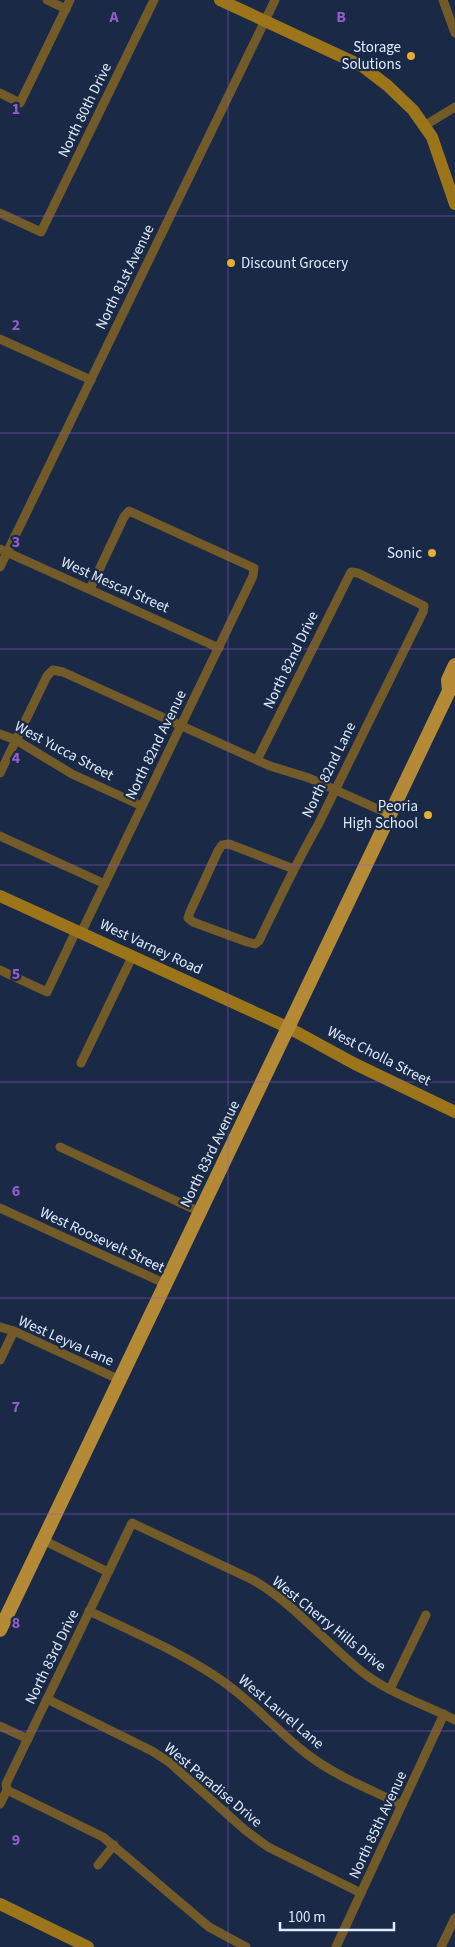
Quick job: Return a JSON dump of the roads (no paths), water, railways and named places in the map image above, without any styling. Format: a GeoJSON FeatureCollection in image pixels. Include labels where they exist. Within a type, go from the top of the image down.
{"type":"FeatureCollection","features":[{"type":"Feature","properties":{"kind":"main road","name":"North 83rd Avenue"},"geometry":{"type":"LineString","coordinates":[[0,1630],[289,1028],[389,814],[452,688],[448,680],[455,665]]}},
{"type":"Feature","properties":{"kind":"street"},"geometry":{"type":"LineString","coordinates":[[0,93],[20,102],[68,4],[47,0]]}},
{"type":"Feature","properties":{"kind":"street","name":"North 80th Drive"},"geometry":{"type":"LineString","coordinates":[[0,213],[41,232],[154,0]]}},
{"type":"Feature","properties":{"kind":"street"},"geometry":{"type":"LineString","coordinates":[[220,0],[370,71],[405,102],[432,137],[455,204]]}},
{"type":"Feature","properties":{"kind":"street","name":"North 81st Avenue"},"geometry":{"type":"LineString","coordinates":[[0,567],[4,550],[90,380],[274,0]]}},
{"type":"Feature","properties":{"kind":"street"},"geometry":{"type":"LineString","coordinates":[[443,0],[455,33]]}},
{"type":"Feature","properties":{"kind":"street"},"geometry":{"type":"LineString","coordinates":[[424,126],[455,107]]}},
{"type":"Feature","properties":{"kind":"street"},"geometry":{"type":"LineString","coordinates":[[0,339],[90,380]]}},
{"type":"Feature","properties":{"kind":"street","name":"North 82nd Avenue"},"geometry":{"type":"LineString","coordinates":[[0,970],[47,992],[105,884],[253,576],[254,568],[129,511],[90,589]]}},
{"type":"Feature","properties":{"kind":"street","name":"West Mescal Street"},"geometry":{"type":"LineString","coordinates":[[4,550],[219,648]]}},
{"type":"Feature","properties":{"kind":"street","name":"North 82nd Drive"},"geometry":{"type":"LineString","coordinates":[[257,760],[351,572],[358,573],[424,606]]}},
{"type":"Feature","properties":{"kind":"street","name":"North 82nd Lane"},"geometry":{"type":"LineString","coordinates":[[294,869],[229,844],[222,845],[188,918],[193,922],[255,944],[259,941],[336,789],[424,606]]}},
{"type":"Feature","properties":{"kind":"street"},"geometry":{"type":"LineString","coordinates":[[0,773],[47,676],[53,670],[63,672],[257,760],[336,789],[389,814]]}},
{"type":"Feature","properties":{"kind":"street","name":"West Yucca Street"},"geometry":{"type":"LineString","coordinates":[[0,734],[16,740],[72,774],[142,806]]}},
{"type":"Feature","properties":{"kind":"street"},"geometry":{"type":"LineString","coordinates":[[0,836],[105,884]]}},
{"type":"Feature","properties":{"kind":"street","name":"West Varney Road"},"geometry":{"type":"LineString","coordinates":[[0,896],[289,1028]]}},
{"type":"Feature","properties":{"kind":"street"},"geometry":{"type":"LineString","coordinates":[[81,1063],[132,957]]}},
{"type":"Feature","properties":{"kind":"street","name":"West Cholla Street"},"geometry":{"type":"LineString","coordinates":[[289,1028],[355,1064],[455,1112]]}},
{"type":"Feature","properties":{"kind":"street"},"geometry":{"type":"LineString","coordinates":[[60,1147],[200,1212]]}},
{"type":"Feature","properties":{"kind":"street","name":"West Roosevelt Street"},"geometry":{"type":"LineString","coordinates":[[0,1208],[166,1284]]}},
{"type":"Feature","properties":{"kind":"street","name":"West Leyva Lane"},"geometry":{"type":"LineString","coordinates":[[0,1327],[14,1331],[120,1380]]}},
{"type":"Feature","properties":{"kind":"street"},"geometry":{"type":"LineString","coordinates":[[0,1360],[14,1331]]}},
{"type":"Feature","properties":{"kind":"street","name":"North 83rd Drive"},"geometry":{"type":"LineString","coordinates":[[0,1804],[7,1790],[6,1784],[132,1523]]}},
{"type":"Feature","properties":{"kind":"street","name":"West Cherry Hills Drive"},"geometry":{"type":"LineString","coordinates":[[132,1523],[253,1580],[271,1591],[362,1672],[390,1689],[455,1720]]}},
{"type":"Feature","properties":{"kind":"street"},"geometry":{"type":"LineString","coordinates":[[43,1540],[108,1572]]}},
{"type":"Feature","properties":{"kind":"street","name":"West Laurel Lane"},"geometry":{"type":"LineString","coordinates":[[89,1611],[205,1670],[248,1699],[311,1757],[334,1771],[402,1805]]}},
{"type":"Feature","properties":{"kind":"street"},"geometry":{"type":"LineString","coordinates":[[390,1689],[426,1615]]}},
{"type":"Feature","properties":{"kind":"street","name":"West Paradise Drive"},"geometry":{"type":"LineString","coordinates":[[46,1699],[152,1751],[169,1762],[244,1830],[268,1847],[361,1893]]}},
{"type":"Feature","properties":{"kind":"street","name":"North 85th Avenue"},"geometry":{"type":"LineString","coordinates":[[336,1947],[444,1714]]}},
{"type":"Feature","properties":{"kind":"street"},"geometry":{"type":"LineString","coordinates":[[0,1726],[28,1739]]}},
{"type":"Feature","properties":{"kind":"street"},"geometry":{"type":"LineString","coordinates":[[7,1790],[103,1837],[208,1927],[246,1947]]}},
{"type":"Feature","properties":{"kind":"street"},"geometry":{"type":"LineString","coordinates":[[98,1865],[114,1845]]}},
{"type":"Feature","properties":{"kind":"street"},"geometry":{"type":"LineString","coordinates":[[0,1904],[88,1947]]}},
{"type":"Feature","properties":{"kind":"street"},"geometry":{"type":"LineString","coordinates":[[455,1918],[443,1943],[455,1944]]}},
{"type":"Feature","properties":{"kind":"place","name":"Storage Solutions"},"geometry":{"type":"Point","coordinates":[411,56]}},
{"type":"Feature","properties":{"kind":"place","name":"Discount Grocery"},"geometry":{"type":"Point","coordinates":[231,263]}},
{"type":"Feature","properties":{"kind":"place","name":"Sonic"},"geometry":{"type":"Point","coordinates":[432,553]}},
{"type":"Feature","properties":{"kind":"place","name":"Peoria High School"},"geometry":{"type":"Point","coordinates":[428,815]}}]}
